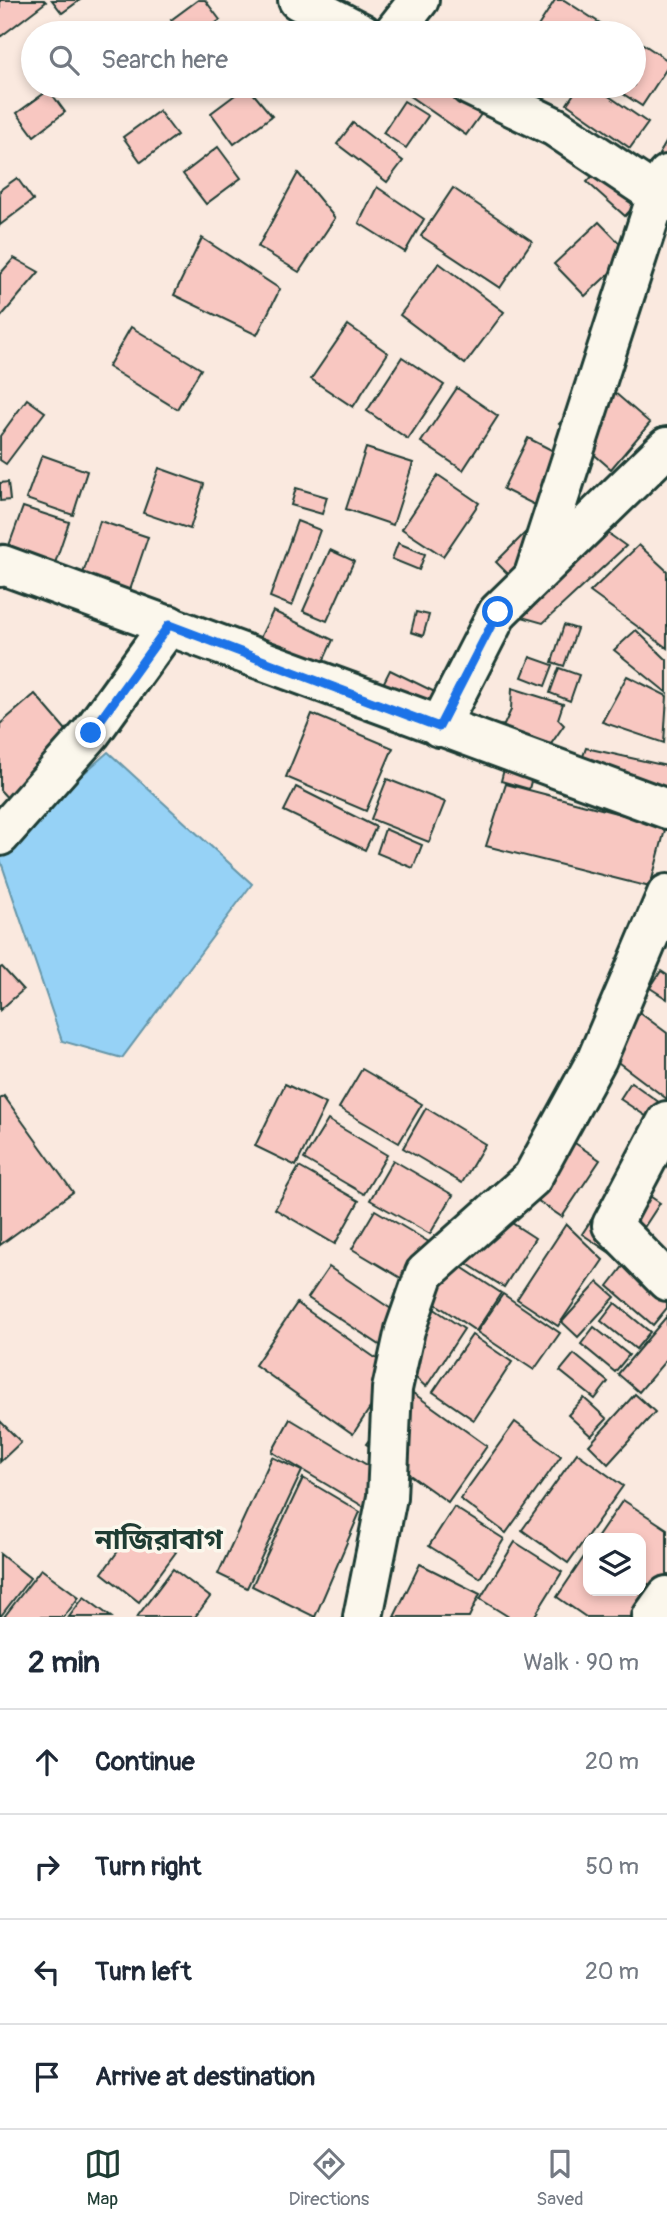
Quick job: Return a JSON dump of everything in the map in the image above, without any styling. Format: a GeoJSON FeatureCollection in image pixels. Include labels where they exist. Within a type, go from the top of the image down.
{"type":"FeatureCollection","features":[{"type":"Feature","properties":{"kind":"street"},"geometry":{"type":"LineString","coordinates":[[298,0],[339,21]]}},
{"type":"Feature","properties":{"kind":"street"},"geometry":{"type":"LineString","coordinates":[[402,21],[419,0]]}},
{"type":"Feature","properties":{"kind":"street"},"geometry":{"type":"LineString","coordinates":[[495,98],[555,127],[664,191],[534,575]]}},
{"type":"Feature","properties":{"kind":"street"},"geometry":{"type":"LineString","coordinates":[[439,727],[498,612],[667,447]]}},
{"type":"Feature","properties":{"kind":"street"},"geometry":{"type":"LineString","coordinates":[[0,567],[3,565],[169,625],[439,727],[667,809]]}},
{"type":"Feature","properties":{"kind":"street"},"geometry":{"type":"LineString","coordinates":[[0,836],[91,733],[169,625]]}},
{"type":"Feature","properties":{"kind":"street"},"geometry":{"type":"LineString","coordinates":[[363,1617],[387,1497],[392,1389],[405,1330],[425,1273],[532,1178],[597,1059],[667,894]]}},
{"type":"Feature","properties":{"kind":"street"},"geometry":{"type":"LineString","coordinates":[[667,1121],[612,1225],[667,1280]]}},
{"type":"Feature","properties":{"kind":"street"},"geometry":{"type":"LineString","coordinates":[[652,1617],[667,1596]]}},
{"type":"Feature","properties":{"kind":"water"},"geometry":{"type":"Polygon","coordinates":[[[108,752],[252,884],[122,1058],[62,1041],[0,859],[0,847],[108,752]]]}},
{"type":"Feature","properties":{"kind":"building"},"geometry":{"type":"Polygon","coordinates":[[[0,0],[46,2],[21,21],[0,37],[0,0]]]}},
{"type":"Feature","properties":{"kind":"building"},"geometry":{"type":"Polygon","coordinates":[[[52,0],[80,0],[62,13],[52,0]]]}},
{"type":"Feature","properties":{"kind":"building"},"geometry":{"type":"Polygon","coordinates":[[[198,0],[205,0],[220,20],[172,21],[198,0]]]}},
{"type":"Feature","properties":{"kind":"building"},"geometry":{"type":"Polygon","coordinates":[[[555,0],[564,0],[597,21],[541,21],[555,0]]]}},
{"type":"Feature","properties":{"kind":"building"},"geometry":{"type":"Polygon","coordinates":[[[646,46],[667,60],[667,68],[642,106],[630,98],[646,98],[646,46]]]}},
{"type":"Feature","properties":{"kind":"building"},"geometry":{"type":"Polygon","coordinates":[[[38,98],[55,98],[65,112],[34,136],[17,113],[38,98]]]}},
{"type":"Feature","properties":{"kind":"building"},"geometry":{"type":"Polygon","coordinates":[[[231,98],[257,98],[272,116],[234,144],[211,113],[231,98]]]}},
{"type":"Feature","properties":{"kind":"building"},"geometry":{"type":"Polygon","coordinates":[[[412,98],[467,98],[484,110],[466,135],[412,98]]]}},
{"type":"Feature","properties":{"kind":"building"},"geometry":{"type":"Polygon","coordinates":[[[571,98],[612,98],[648,123],[630,148],[567,104],[571,98]]]}},
{"type":"Feature","properties":{"kind":"building"},"geometry":{"type":"Polygon","coordinates":[[[404,101],[428,116],[406,148],[383,133],[404,101]]]}},
{"type":"Feature","properties":{"kind":"building"},"geometry":{"type":"Polygon","coordinates":[[[159,111],[177,135],[141,162],[123,137],[159,111]]]}},
{"type":"Feature","properties":{"kind":"building"},"geometry":{"type":"Polygon","coordinates":[[[353,123],[403,161],[387,182],[337,144],[353,123]]]}},
{"type":"Feature","properties":{"kind":"building"},"geometry":{"type":"Polygon","coordinates":[[[667,141],[667,171],[654,163],[667,141]]]}},
{"type":"Feature","properties":{"kind":"building"},"geometry":{"type":"Polygon","coordinates":[[[218,147],[241,178],[206,204],[183,174],[218,147]]]}},
{"type":"Feature","properties":{"kind":"building"},"geometry":{"type":"Polygon","coordinates":[[[619,147],[657,182],[625,216],[587,182],[619,147]]]}},
{"type":"Feature","properties":{"kind":"building"},"geometry":{"type":"Polygon","coordinates":[[[298,173],[335,218],[299,272],[258,247],[298,173]]]}},
{"type":"Feature","properties":{"kind":"building"},"geometry":{"type":"Polygon","coordinates":[[[17,178],[33,200],[0,225],[0,190],[17,178]]]}},
{"type":"Feature","properties":{"kind":"building"},"geometry":{"type":"Polygon","coordinates":[[[377,187],[424,219],[405,252],[359,223],[377,187]]]}},
{"type":"Feature","properties":{"kind":"building"},"geometry":{"type":"Polygon","coordinates":[[[453,188],[532,241],[500,288],[421,236],[453,188]]]}},
{"type":"Feature","properties":{"kind":"building"},"geometry":{"type":"Polygon","coordinates":[[[599,222],[630,254],[585,296],[554,264],[599,222]]]}},
{"type":"Feature","properties":{"kind":"building"},"geometry":{"type":"Polygon","coordinates":[[[202,238],[280,289],[257,335],[174,295],[202,238]]]}},
{"type":"Feature","properties":{"kind":"building"},"geometry":{"type":"Polygon","coordinates":[[[14,258],[39,272],[0,318],[0,274],[14,258]]]}},
{"type":"Feature","properties":{"kind":"building"},"geometry":{"type":"Polygon","coordinates":[[[439,263],[504,312],[465,364],[400,315],[439,263]]]}},
{"type":"Feature","properties":{"kind":"building"},"geometry":{"type":"Polygon","coordinates":[[[348,325],[388,353],[353,407],[311,379],[348,325]]]}},
{"type":"Feature","properties":{"kind":"building"},"geometry":{"type":"Polygon","coordinates":[[[131,327],[201,369],[177,409],[108,367],[131,327]]]}},
{"type":"Feature","properties":{"kind":"building"},"geometry":{"type":"Polygon","coordinates":[[[402,357],[444,385],[408,439],[367,411],[402,357]]]}},
{"type":"Feature","properties":{"kind":"building"},"geometry":{"type":"Polygon","coordinates":[[[599,379],[650,423],[611,469],[559,424],[599,379]]]}},
{"type":"Feature","properties":{"kind":"building"},"geometry":{"type":"Polygon","coordinates":[[[457,388],[498,416],[463,470],[421,442],[457,388]]]}},
{"type":"Feature","properties":{"kind":"building"},"geometry":{"type":"Polygon","coordinates":[[[27,399],[45,412],[6,464],[0,460],[0,436],[27,399]]]}},
{"type":"Feature","properties":{"kind":"building"},"geometry":{"type":"Polygon","coordinates":[[[528,438],[573,461],[547,511],[503,489],[528,438]]]}},
{"type":"Feature","properties":{"kind":"building"},"geometry":{"type":"Polygon","coordinates":[[[366,448],[413,463],[393,525],[346,509],[366,448]]]}},
{"type":"Feature","properties":{"kind":"building"},"geometry":{"type":"Polygon","coordinates":[[[42,455],[87,471],[73,515],[26,499],[42,455]]]}},
{"type":"Feature","properties":{"kind":"building"},"geometry":{"type":"Polygon","coordinates":[[[159,468],[204,484],[190,529],[143,513],[159,468]]]}},
{"type":"Feature","properties":{"kind":"building"},"geometry":{"type":"Polygon","coordinates":[[[438,475],[479,503],[443,556],[402,529],[438,475]]]}},
{"type":"Feature","properties":{"kind":"building"},"geometry":{"type":"Polygon","coordinates":[[[8,482],[10,500],[0,501],[0,483],[8,482]]]}},
{"type":"Feature","properties":{"kind":"building"},"geometry":{"type":"Polygon","coordinates":[[[296,488],[327,497],[322,514],[291,505],[296,488]]]}},
{"type":"Feature","properties":{"kind":"building"},"geometry":{"type":"Polygon","coordinates":[[[23,507],[69,522],[54,566],[7,551],[23,507]]]}},
{"type":"Feature","properties":{"kind":"building"},"geometry":{"type":"Polygon","coordinates":[[[538,520],[518,584],[496,562],[538,520]]]}},
{"type":"Feature","properties":{"kind":"building"},"geometry":{"type":"Polygon","coordinates":[[[100,521],[148,537],[127,599],[80,583],[100,521]]]}},
{"type":"Feature","properties":{"kind":"building"},"geometry":{"type":"Polygon","coordinates":[[[297,521],[320,530],[292,606],[270,597],[297,521]]]}},
{"type":"Feature","properties":{"kind":"building"},"geometry":{"type":"Polygon","coordinates":[[[595,524],[626,546],[543,623],[504,612],[595,524]]]}},
{"type":"Feature","properties":{"kind":"building"},"geometry":{"type":"Polygon","coordinates":[[[398,543],[425,554],[419,570],[392,559],[398,543]]]}},
{"type":"Feature","properties":{"kind":"building"},"geometry":{"type":"Polygon","coordinates":[[[639,545],[667,571],[667,648],[590,592],[639,545]]]}},
{"type":"Feature","properties":{"kind":"building"},"geometry":{"type":"Polygon","coordinates":[[[330,550],[354,561],[327,621],[303,611],[330,550]]]}},
{"type":"Feature","properties":{"kind":"building"},"geometry":{"type":"Polygon","coordinates":[[[273,611],[333,640],[320,668],[259,640],[273,611]]]}},
{"type":"Feature","properties":{"kind":"building"},"geometry":{"type":"Polygon","coordinates":[[[416,612],[429,615],[423,636],[411,632],[416,612]]]}},
{"type":"Feature","properties":{"kind":"building"},"geometry":{"type":"Polygon","coordinates":[[[564,625],[577,629],[564,666],[552,662],[564,625]]]}},
{"type":"Feature","properties":{"kind":"building"},"geometry":{"type":"Polygon","coordinates":[[[636,630],[667,660],[667,693],[614,650],[636,630]]]}},
{"type":"Feature","properties":{"kind":"building"},"geometry":{"type":"Polygon","coordinates":[[[530,657],[553,665],[545,686],[522,677],[530,657]]]}},
{"type":"Feature","properties":{"kind":"building"},"geometry":{"type":"Polygon","coordinates":[[[559,668],[579,675],[570,701],[550,693],[559,668]]]}},
{"type":"Feature","properties":{"kind":"building"},"geometry":{"type":"Polygon","coordinates":[[[390,670],[447,698],[436,720],[379,692],[390,670]]]}},
{"type":"Feature","properties":{"kind":"building"},"geometry":{"type":"Polygon","coordinates":[[[627,676],[667,696],[664,743],[602,722],[627,676]]]}},
{"type":"Feature","properties":{"kind":"building"},"geometry":{"type":"Polygon","coordinates":[[[512,688],[563,704],[558,719],[564,725],[551,744],[489,726],[504,725],[511,710],[512,688]]]}},
{"type":"Feature","properties":{"kind":"building"},"geometry":{"type":"Polygon","coordinates":[[[35,694],[78,744],[11,802],[0,790],[0,724],[35,694]]]}},
{"type":"Feature","properties":{"kind":"building"},"geometry":{"type":"Polygon","coordinates":[[[312,714],[393,748],[366,811],[286,777],[312,714]]]}},
{"type":"Feature","properties":{"kind":"building"},"geometry":{"type":"Polygon","coordinates":[[[511,742],[539,750],[529,789],[501,781],[511,742]]]}},
{"type":"Feature","properties":{"kind":"building"},"geometry":{"type":"Polygon","coordinates":[[[586,748],[667,766],[667,809],[570,793],[586,748]]]}},
{"type":"Feature","properties":{"kind":"building"},"geometry":{"type":"Polygon","coordinates":[[[387,779],[445,802],[429,842],[371,819],[387,779]]]}},
{"type":"Feature","properties":{"kind":"building"},"geometry":{"type":"Polygon","coordinates":[[[506,784],[666,826],[650,887],[486,846],[506,784]]]}},
{"type":"Feature","properties":{"kind":"building"},"geometry":{"type":"Polygon","coordinates":[[[296,787],[376,827],[365,850],[284,811],[296,787]]]}},
{"type":"Feature","properties":{"kind":"building"},"geometry":{"type":"Polygon","coordinates":[[[385,829],[422,845],[413,868],[377,853],[385,829]]]}},
{"type":"Feature","properties":{"kind":"building"},"geometry":{"type":"Polygon","coordinates":[[[2,967],[23,990],[0,1010],[0,968],[2,967]]]}},
{"type":"Feature","properties":{"kind":"building"},"geometry":{"type":"Polygon","coordinates":[[[661,971],[667,975],[667,999],[650,988],[661,971]]]}},
{"type":"Feature","properties":{"kind":"building"},"geometry":{"type":"Polygon","coordinates":[[[632,1007],[667,1033],[667,1099],[607,1054],[632,1007]]]}},
{"type":"Feature","properties":{"kind":"building"},"geometry":{"type":"Polygon","coordinates":[[[362,1069],[422,1104],[399,1143],[339,1108],[362,1069]]]}},
{"type":"Feature","properties":{"kind":"building"},"geometry":{"type":"Polygon","coordinates":[[[631,1082],[667,1108],[658,1124],[620,1099],[631,1082]]]}},
{"type":"Feature","properties":{"kind":"building"},"geometry":{"type":"Polygon","coordinates":[[[285,1084],[326,1104],[296,1166],[255,1146],[285,1084]]]}},
{"type":"Feature","properties":{"kind":"building"},"geometry":{"type":"Polygon","coordinates":[[[4,1096],[73,1192],[0,1245],[0,1099],[4,1096]]]}},
{"type":"Feature","properties":{"kind":"building"},"geometry":{"type":"Polygon","coordinates":[[[426,1108],[485,1144],[462,1183],[403,1148],[426,1108]]]}},
{"type":"Feature","properties":{"kind":"building"},"geometry":{"type":"Polygon","coordinates":[[[328,1120],[387,1155],[364,1194],[304,1159],[328,1120]]]}},
{"type":"Feature","properties":{"kind":"building"},"geometry":{"type":"Polygon","coordinates":[[[560,1133],[600,1160],[562,1217],[522,1190],[560,1133]]]}},
{"type":"Feature","properties":{"kind":"building"},"geometry":{"type":"Polygon","coordinates":[[[393,1160],[453,1195],[430,1234],[370,1200],[393,1160]]]}},
{"type":"Feature","properties":{"kind":"building"},"geometry":{"type":"Polygon","coordinates":[[[299,1167],[359,1201],[335,1244],[275,1209],[299,1167]]]}},
{"type":"Feature","properties":{"kind":"building"},"geometry":{"type":"Polygon","coordinates":[[[620,1176],[660,1203],[622,1261],[582,1234],[620,1176]]]}},
{"type":"Feature","properties":{"kind":"building"},"geometry":{"type":"Polygon","coordinates":[[[375,1210],[434,1245],[411,1284],[352,1249],[375,1210]]]}},
{"type":"Feature","properties":{"kind":"building"},"geometry":{"type":"Polygon","coordinates":[[[495,1212],[535,1238],[504,1287],[464,1262],[495,1212]]]}},
{"type":"Feature","properties":{"kind":"building"},"geometry":{"type":"Polygon","coordinates":[[[566,1224],[603,1260],[558,1326],[517,1299],[566,1224]]]}},
{"type":"Feature","properties":{"kind":"building"},"geometry":{"type":"Polygon","coordinates":[[[446,1257],[501,1293],[476,1331],[421,1294],[446,1257]]]}},
{"type":"Feature","properties":{"kind":"building"},"geometry":{"type":"Polygon","coordinates":[[[628,1260],[667,1293],[667,1308],[653,1325],[608,1286],[628,1260]]]}},
{"type":"Feature","properties":{"kind":"building"},"geometry":{"type":"Polygon","coordinates":[[[329,1267],[403,1317],[383,1347],[308,1298],[329,1267]]]}},
{"type":"Feature","properties":{"kind":"building"},"geometry":{"type":"Polygon","coordinates":[[[598,1282],[615,1297],[578,1337],[562,1322],[598,1282]]]}},
{"type":"Feature","properties":{"kind":"building"},"geometry":{"type":"Polygon","coordinates":[[[503,1294],[560,1333],[534,1370],[477,1332],[503,1294]]]}},
{"type":"Feature","properties":{"kind":"building"},"geometry":{"type":"Polygon","coordinates":[[[424,1302],[464,1329],[426,1387],[401,1364],[424,1302]]]}},
{"type":"Feature","properties":{"kind":"building"},"geometry":{"type":"Polygon","coordinates":[[[297,1303],[394,1371],[353,1434],[255,1365],[297,1303]]]}},
{"type":"Feature","properties":{"kind":"building"},"geometry":{"type":"Polygon","coordinates":[[[615,1303],[650,1332],[636,1349],[601,1321],[615,1303]]]}},
{"type":"Feature","properties":{"kind":"building"},"geometry":{"type":"Polygon","coordinates":[[[667,1316],[667,1359],[639,1392],[618,1374],[667,1316]]]}},
{"type":"Feature","properties":{"kind":"building"},"geometry":{"type":"Polygon","coordinates":[[[594,1327],[629,1355],[615,1372],[581,1344],[594,1327]]]}},
{"type":"Feature","properties":{"kind":"building"},"geometry":{"type":"Polygon","coordinates":[[[472,1335],[512,1362],[474,1420],[433,1392],[472,1335]]]}},
{"type":"Feature","properties":{"kind":"building"},"geometry":{"type":"Polygon","coordinates":[[[574,1354],[608,1382],[595,1399],[560,1371],[574,1354]]]}},
{"type":"Feature","properties":{"kind":"building"},"geometry":{"type":"Polygon","coordinates":[[[406,1388],[487,1446],[448,1502],[366,1444],[406,1388]]]}},
{"type":"Feature","properties":{"kind":"building"},"geometry":{"type":"Polygon","coordinates":[[[635,1394],[655,1412],[608,1464],[589,1445],[635,1394]]]}},
{"type":"Feature","properties":{"kind":"building"},"geometry":{"type":"Polygon","coordinates":[[[584,1398],[607,1419],[591,1436],[568,1415],[584,1398]]]}},
{"type":"Feature","properties":{"kind":"building"},"geometry":{"type":"Polygon","coordinates":[[[290,1419],[377,1471],[366,1508],[272,1452],[290,1419]]]}},
{"type":"Feature","properties":{"kind":"building"},"geometry":{"type":"Polygon","coordinates":[[[0,1421],[21,1442],[0,1462],[0,1421]]]}},
{"type":"Feature","properties":{"kind":"building"},"geometry":{"type":"Polygon","coordinates":[[[515,1422],[561,1456],[506,1533],[460,1499],[515,1422]]]}},
{"type":"Feature","properties":{"kind":"building"},"geometry":{"type":"Polygon","coordinates":[[[577,1453],[623,1486],[589,1533],[583,1533],[583,1542],[568,1563],[522,1530],[577,1453]]]}},
{"type":"Feature","properties":{"kind":"building"},"geometry":{"type":"Polygon","coordinates":[[[272,1457],[302,1471],[247,1588],[218,1574],[272,1457]]]}},
{"type":"Feature","properties":{"kind":"building"},"geometry":{"type":"Polygon","coordinates":[[[303,1478],[360,1512],[315,1617],[252,1586],[303,1478]]]}},
{"type":"Feature","properties":{"kind":"building"},"geometry":{"type":"Polygon","coordinates":[[[623,1500],[667,1529],[667,1598],[646,1583],[646,1533],[600,1533],[623,1500]]]}},
{"type":"Feature","properties":{"kind":"building"},"geometry":{"type":"Polygon","coordinates":[[[454,1507],[504,1539],[480,1578],[429,1546],[454,1507]]]}},
{"type":"Feature","properties":{"kind":"building"},"geometry":{"type":"Polygon","coordinates":[[[138,1524],[176,1552],[139,1602],[102,1573],[138,1524]]]}},
{"type":"Feature","properties":{"kind":"building"},"geometry":{"type":"Polygon","coordinates":[[[515,1542],[562,1572],[534,1617],[509,1617],[480,1599],[515,1542]]]}},
{"type":"Feature","properties":{"kind":"building"},"geometry":{"type":"Polygon","coordinates":[[[0,1554],[30,1578],[0,1617],[0,1554]]]}},
{"type":"Feature","properties":{"kind":"building"},"geometry":{"type":"Polygon","coordinates":[[[583,1558],[583,1596],[646,1596],[646,1588],[667,1603],[658,1617],[586,1617],[557,1597],[583,1558]]]}},
{"type":"Feature","properties":{"kind":"building"},"geometry":{"type":"Polygon","coordinates":[[[420,1564],[480,1594],[469,1617],[394,1617],[420,1564]]]}},
{"type":"Feature","properties":{"kind":"building"},"geometry":{"type":"Polygon","coordinates":[[[41,1569],[79,1597],[64,1617],[4,1617],[41,1569]]]}},
{"type":"Feature","properties":{"kind":"building"},"geometry":{"type":"Polygon","coordinates":[[[173,1569],[210,1597],[195,1617],[137,1617],[173,1569]]]}},
{"type":"Feature","properties":{"kind":"building"},"geometry":{"type":"Polygon","coordinates":[[[84,1597],[111,1617],[69,1617],[84,1597]]]}},
{"type":"Feature","properties":{"kind":"district","name":"নাজিরাবাগ"},"geometry":{"type":"Point","coordinates":[159,1539]}},
{"type":"Feature","properties":{"kind":"route"},"geometry":{"type":"LineString","coordinates":[[91,733],[169,625],[439,727],[498,612]]}}]}
